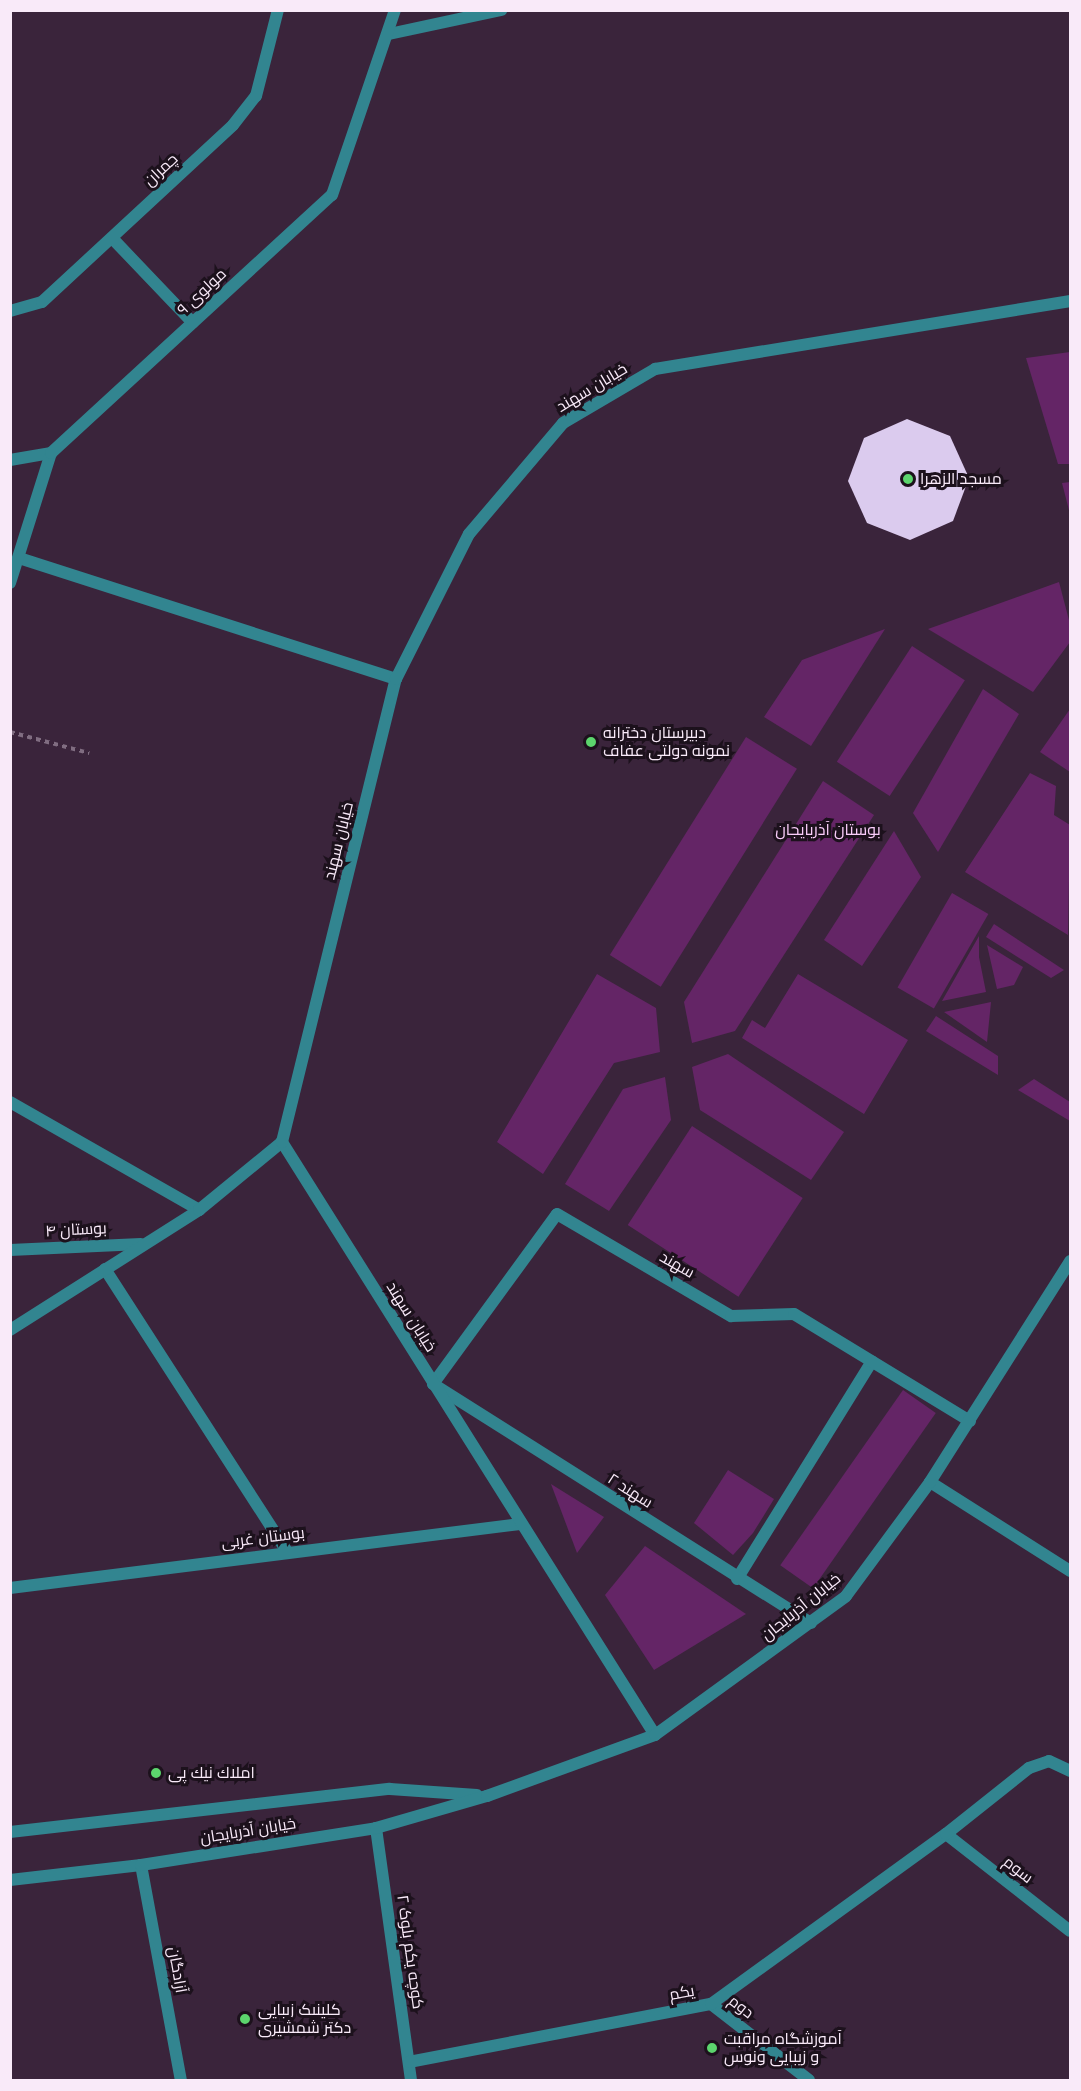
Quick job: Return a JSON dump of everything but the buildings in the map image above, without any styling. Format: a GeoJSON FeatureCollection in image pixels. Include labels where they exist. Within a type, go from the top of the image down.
{"type":"FeatureCollection","features":[{"type":"Feature","properties":{"kind":"street","name":"چمران"},"geometry":{"type":"LineString","coordinates":[[10,311],[42,302],[233,125],[256,96],[278,10]]}},
{"type":"Feature","properties":{"kind":"street","name":"مولوی ۹"},"geometry":{"type":"LineString","coordinates":[[51,453],[332,195],[389,34],[395,10]]}},
{"type":"Feature","properties":{"kind":"street"},"geometry":{"type":"LineString","coordinates":[[389,34],[501,10]]}},
{"type":"Feature","properties":{"kind":"street"},"geometry":{"type":"LineString","coordinates":[[112,238],[193,323]]}},
{"type":"Feature","properties":{"kind":"street","name":"خیابان سهند"},"geometry":{"type":"LineString","coordinates":[[655,1735],[520,1524],[282,1142],[396,679],[470,534],[563,423],[656,369],[1071,301]]}},
{"type":"Feature","properties":{"kind":"street"},"geometry":{"type":"LineString","coordinates":[[10,460],[51,453],[10,584]]}},
{"type":"Feature","properties":{"kind":"street"},"geometry":{"type":"LineString","coordinates":[[19,558],[396,679]]}},
{"type":"Feature","properties":{"kind":"street"},"geometry":{"type":"LineString","coordinates":[[10,1102],[199,1210]]}},
{"type":"Feature","properties":{"kind":"street"},"geometry":{"type":"LineString","coordinates":[[10,1330],[199,1210],[282,1142]]}},
{"type":"Feature","properties":{"kind":"street","name":"سهند"},"geometry":{"type":"LineString","coordinates":[[433,1384],[557,1214],[732,1316],[794,1314],[970,1421]]}},
{"type":"Feature","properties":{"kind":"street","name":"بوستان ۴"},"geometry":{"type":"LineString","coordinates":[[10,1250],[143,1244]]}},
{"type":"Feature","properties":{"kind":"street","name":"خیابان آذربایجان"},"geometry":{"type":"LineString","coordinates":[[10,1880],[141,1865],[376,1828],[487,1796],[655,1735],[846,1596],[930,1482],[1071,1261]]}},
{"type":"Feature","properties":{"kind":"street"},"geometry":{"type":"LineString","coordinates":[[105,1269],[287,1551]]}},
{"type":"Feature","properties":{"kind":"street"},"geometry":{"type":"LineString","coordinates":[[737,1579],[872,1361]]}},
{"type":"Feature","properties":{"kind":"street","name":"سهند ۲"},"geometry":{"type":"LineString","coordinates":[[433,1384],[737,1579],[811,1623]]}},
{"type":"Feature","properties":{"kind":"street"},"geometry":{"type":"LineString","coordinates":[[930,1482],[1071,1571]]}},
{"type":"Feature","properties":{"kind":"street","name":"بوستان غربی"},"geometry":{"type":"LineString","coordinates":[[10,1588],[287,1551],[520,1524]]}},
{"type":"Feature","properties":{"kind":"street","name":"یکم"},"geometry":{"type":"LineString","coordinates":[[409,2062],[711,2004],[946,1834],[1029,1768],[1049,1761],[1071,1771]]}},
{"type":"Feature","properties":{"kind":"street","name":"خیابان آذربایجان"},"geometry":{"type":"LineString","coordinates":[[10,1832],[390,1789],[487,1796]]}},
{"type":"Feature","properties":{"kind":"street","name":"کوچه یکم بلوک ۲"},"geometry":{"type":"LineString","coordinates":[[376,1828],[411,2080]]}},
{"type":"Feature","properties":{"kind":"street","name":"سوم"},"geometry":{"type":"LineString","coordinates":[[946,1834],[1071,1931]]}},
{"type":"Feature","properties":{"kind":"street","name":"آزادگان"},"geometry":{"type":"LineString","coordinates":[[141,1865],[181,2080]]}},
{"type":"Feature","properties":{"kind":"street","name":"دوم"},"geometry":{"type":"LineString","coordinates":[[711,2004],[809,2080]]}},
{"type":"Feature","properties":{"kind":"path"},"geometry":{"type":"LineString","coordinates":[[10,732],[89,753]]}},
{"type":"Feature","properties":{"kind":"green space"},"geometry":{"type":"Polygon","coordinates":[[[1070,352],[1070,464],[1058,464],[1026,358],[1070,352]]]}},
{"type":"Feature","properties":{"kind":"green space"},"geometry":{"type":"Polygon","coordinates":[[[1070,482],[1070,514],[1062,483],[1070,482]]]}},
{"type":"Feature","properties":{"kind":"green space"},"geometry":{"type":"Polygon","coordinates":[[[1059,582],[1070,624],[1070,642],[1033,692],[928,629],[1059,582]]]}},
{"type":"Feature","properties":{"kind":"green space"},"geometry":{"type":"Polygon","coordinates":[[[885,629],[811,746],[764,717],[802,660],[885,629]]]}},
{"type":"Feature","properties":{"kind":"green space","name":"بوستان آذربایجان"},"geometry":{"type":"Polygon","coordinates":[[[912,646],[965,680],[890,796],[837,762],[912,646]]]}},
{"type":"Feature","properties":{"kind":"green space","name":"بوستان آذربایجان"},"geometry":{"type":"Polygon","coordinates":[[[983,689],[1019,714],[938,852],[913,813],[983,689]]]}},
{"type":"Feature","properties":{"kind":"green space"},"geometry":{"type":"Polygon","coordinates":[[[1070,709],[1070,772],[1040,752],[1070,709]]]}},
{"type":"Feature","properties":{"kind":"green space","name":"بوستان آذربایجان"},"geometry":{"type":"Polygon","coordinates":[[[746,737],[797,769],[661,987],[610,955],[746,737]]]}},
{"type":"Feature","properties":{"kind":"green space"},"geometry":{"type":"Polygon","coordinates":[[[1030,773],[1056,786],[1054,815],[1070,825],[1068,935],[965,872],[1030,773]]]}},
{"type":"Feature","properties":{"kind":"green space","name":"بوستان آذربایجان"},"geometry":{"type":"Polygon","coordinates":[[[823,781],[874,815],[735,1031],[692,1043],[684,1002],[823,781]]]}},
{"type":"Feature","properties":{"kind":"green space","name":"بوستان آذربایجان"},"geometry":{"type":"Polygon","coordinates":[[[894,831],[921,877],[862,966],[824,940],[894,831]]]}},
{"type":"Feature","properties":{"kind":"green space"},"geometry":{"type":"Polygon","coordinates":[[[952,893],[988,914],[934,1008],[898,987],[952,893]]]}},
{"type":"Feature","properties":{"kind":"green space"},"geometry":{"type":"Polygon","coordinates":[[[994,924],[1064,970],[1051,978],[986,937],[994,924]]]}},
{"type":"Feature","properties":{"kind":"green space"},"geometry":{"type":"Polygon","coordinates":[[[979,936],[979,957],[986,992],[942,1001],[979,936]]]}},
{"type":"Feature","properties":{"kind":"green space"},"geometry":{"type":"Polygon","coordinates":[[[987,945],[1023,967],[1014,985],[997,989],[987,945]]]}},
{"type":"Feature","properties":{"kind":"green space"},"geometry":{"type":"Polygon","coordinates":[[[597,974],[656,1008],[660,1052],[614,1063],[543,1174],[497,1142],[597,974]]]}},
{"type":"Feature","properties":{"kind":"green space"},"geometry":{"type":"Polygon","coordinates":[[[798,974],[908,1040],[864,1114],[742,1038],[752,1020],[765,1028],[798,974]]]}},
{"type":"Feature","properties":{"kind":"green space"},"geometry":{"type":"Polygon","coordinates":[[[991,1002],[987,1042],[944,1012],[991,1002]]]}},
{"type":"Feature","properties":{"kind":"green space"},"geometry":{"type":"Polygon","coordinates":[[[936,1016],[998,1056],[998,1075],[926,1031],[936,1016]]]}},
{"type":"Feature","properties":{"kind":"green space"},"geometry":{"type":"Polygon","coordinates":[[[728,1054],[844,1132],[811,1180],[700,1110],[692,1067],[728,1054]]]}},
{"type":"Feature","properties":{"kind":"green space"},"geometry":{"type":"Polygon","coordinates":[[[665,1077],[671,1120],[609,1211],[565,1184],[623,1089],[665,1077]]]}},
{"type":"Feature","properties":{"kind":"green space"},"geometry":{"type":"Polygon","coordinates":[[[1034,1079],[1070,1102],[1070,1121],[1018,1090],[1034,1079]]]}},
{"type":"Feature","properties":{"kind":"green space"},"geometry":{"type":"Polygon","coordinates":[[[692,1126],[803,1198],[738,1297],[628,1225],[692,1126]]]}},
{"type":"Feature","properties":{"kind":"green space"},"geometry":{"type":"Polygon","coordinates":[[[903,1390],[936,1413],[813,1588],[780,1565],[903,1390]]]}},
{"type":"Feature","properties":{"kind":"green space"},"geometry":{"type":"Polygon","coordinates":[[[728,1470],[774,1499],[753,1533],[733,1555],[694,1523],[728,1470]]]}},
{"type":"Feature","properties":{"kind":"green space"},"geometry":{"type":"Polygon","coordinates":[[[551,1484],[604,1517],[577,1553],[551,1484]]]}},
{"type":"Feature","properties":{"kind":"green space"},"geometry":{"type":"Polygon","coordinates":[[[645,1546],[746,1614],[654,1670],[605,1595],[645,1546]]]}},
{"type":"Feature","properties":{"kind":"place","name":"مسجد الزهرا"},"geometry":{"type":"Point","coordinates":[908,479]}},
{"type":"Feature","properties":{"kind":"place","name":"دبیرستان دخترانه نمونه دولتی عفاف"},"geometry":{"type":"Point","coordinates":[591,742]}},
{"type":"Feature","properties":{"kind":"place","name":"املاك نيك پى"},"geometry":{"type":"Point","coordinates":[156,1773]}},
{"type":"Feature","properties":{"kind":"place","name":"کلینیک زیبایی دکتر شمشیری"},"geometry":{"type":"Point","coordinates":[245,2019]}},
{"type":"Feature","properties":{"kind":"place","name":"آموزشگاه مراقبت و زیبایی ونوس"},"geometry":{"type":"Point","coordinates":[712,2048]}}]}
